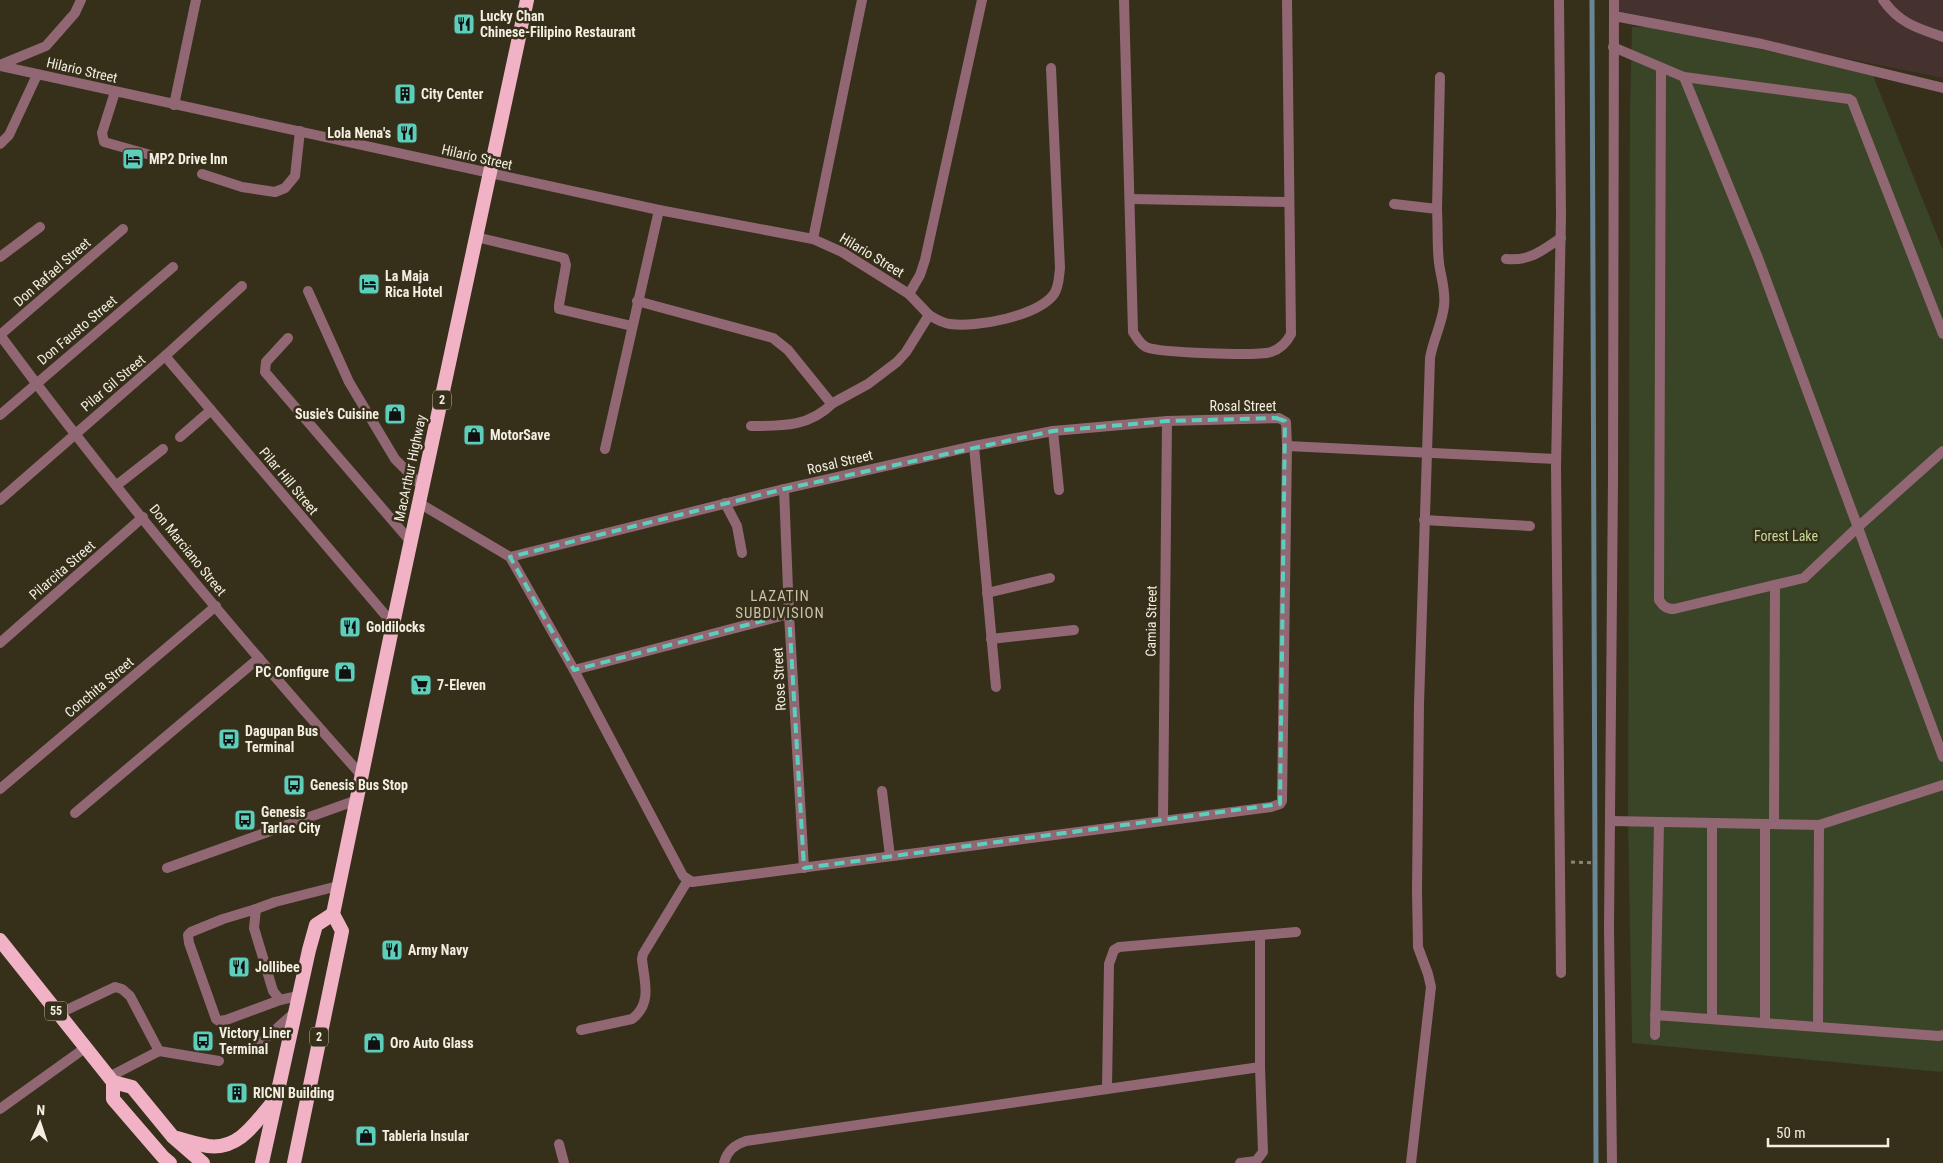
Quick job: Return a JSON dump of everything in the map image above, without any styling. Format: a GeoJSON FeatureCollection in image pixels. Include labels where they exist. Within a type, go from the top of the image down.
{"type":"FeatureCollection","features":[{"type":"Feature","properties":{"kind":"highway","name":"MacArthur Highway"},"geometry":{"type":"LineString","coordinates":[[294,1163],[342,931],[333,914],[338,886],[527,0]]}},
{"type":"Feature","properties":{"kind":"highway","name":"2"},"geometry":{"type":"LineString","coordinates":[[262,1163],[294,1013],[316,925],[333,914]]}},
{"type":"Feature","properties":{"kind":"highway","name":"55"},"geometry":{"type":"LineString","coordinates":[[0,940],[111,1079],[132,1087],[173,1137],[203,1163]]}},
{"type":"Feature","properties":{"kind":"highway","name":"55"},"geometry":{"type":"LineString","coordinates":[[111,1079],[113,1099],[166,1161]]}},
{"type":"Feature","properties":{"kind":"highway"},"geometry":{"type":"LineString","coordinates":[[173,1137],[208,1146],[224,1146],[244,1137],[275,1099]]}},
{"type":"Feature","properties":{"kind":"street"},"geometry":{"type":"LineString","coordinates":[[0,66],[46,46],[75,13],[81,0]]}},
{"type":"Feature","properties":{"kind":"street"},"geometry":{"type":"LineString","coordinates":[[174,105],[196,0]]}},
{"type":"Feature","properties":{"kind":"street"},"geometry":{"type":"LineString","coordinates":[[813,238],[862,0]]}},
{"type":"Feature","properties":{"kind":"street"},"geometry":{"type":"LineString","coordinates":[[909,294],[920,275],[925,260],[982,0]]}},
{"type":"Feature","properties":{"kind":"street"},"geometry":{"type":"LineString","coordinates":[[1124,0],[1134,332],[1145,346],[1157,350],[1224,354],[1271,352],[1283,345],[1291,334],[1287,0]]}},
{"type":"Feature","properties":{"kind":"street"},"geometry":{"type":"LineString","coordinates":[[1560,0],[1560,238],[1556,459],[1561,973]]}},
{"type":"Feature","properties":{"kind":"street"},"geometry":{"type":"LineString","coordinates":[[1612,1163],[1609,928],[1614,0]]}},
{"type":"Feature","properties":{"kind":"street"},"geometry":{"type":"LineString","coordinates":[[1883,0],[1894,15],[1916,27],[1943,37]]}},
{"type":"Feature","properties":{"kind":"street"},"geometry":{"type":"LineString","coordinates":[[1614,16],[1762,44],[1943,88]]}},
{"type":"Feature","properties":{"kind":"street"},"geometry":{"type":"LineString","coordinates":[[1613,46],[1684,77],[1845,97],[1852,101],[1943,334]]}},
{"type":"Feature","properties":{"kind":"street","name":"Hilario Street"},"geometry":{"type":"LineString","coordinates":[[0,66],[248,122],[300,131],[659,210],[813,238],[842,252],[909,294],[929,315]]}},
{"type":"Feature","properties":{"kind":"street"},"geometry":{"type":"LineString","coordinates":[[751,426],[785,425],[814,418],[823,413],[833,403],[868,384],[897,362],[906,352],[929,315],[949,324],[986,323],[1019,315],[1038,307],[1054,294],[1059,282],[1060,268],[1052,68]]}},
{"type":"Feature","properties":{"kind":"street"},"geometry":{"type":"LineString","coordinates":[[1661,68],[1659,600],[1665,607],[1674,609],[1804,578],[1943,451]]}},
{"type":"Feature","properties":{"kind":"street"},"geometry":{"type":"LineString","coordinates":[[0,144],[9,135],[37,74]]}},
{"type":"Feature","properties":{"kind":"street"},"geometry":{"type":"LineString","coordinates":[[1411,1163],[1431,987],[1418,947],[1418,704],[1430,358],[1432,346],[1442,323],[1445,303],[1444,283],[1439,264],[1437,209],[1440,77]]}},
{"type":"Feature","properties":{"kind":"street"},"geometry":{"type":"LineString","coordinates":[[1684,77],[1758,258],[1859,526],[1943,757]]}},
{"type":"Feature","properties":{"kind":"street"},"geometry":{"type":"LineString","coordinates":[[116,92],[102,133],[104,142],[172,161]]}},
{"type":"Feature","properties":{"kind":"street"},"geometry":{"type":"LineString","coordinates":[[202,174],[242,187],[275,192],[285,188],[294,176],[300,131]]}},
{"type":"Feature","properties":{"kind":"street"},"geometry":{"type":"LineString","coordinates":[[1131,199],[1289,202]]}},
{"type":"Feature","properties":{"kind":"street"},"geometry":{"type":"LineString","coordinates":[[1394,204],[1437,209]]}},
{"type":"Feature","properties":{"kind":"street"},"geometry":{"type":"LineString","coordinates":[[605,449],[659,210]]}},
{"type":"Feature","properties":{"kind":"street"},"geometry":{"type":"LineString","coordinates":[[0,257],[40,226]]}},
{"type":"Feature","properties":{"kind":"street","name":"Don Rafael Street"},"geometry":{"type":"LineString","coordinates":[[0,335],[122,229]]}},
{"type":"Feature","properties":{"kind":"street"},"geometry":{"type":"LineString","coordinates":[[476,237],[564,258],[566,265],[558,305],[559,309],[632,326]]}},
{"type":"Feature","properties":{"kind":"street"},"geometry":{"type":"LineString","coordinates":[[1506,259],[1516,260],[1532,257],[1560,238]]}},
{"type":"Feature","properties":{"kind":"street","name":"Don Fausto Street"},"geometry":{"type":"LineString","coordinates":[[0,415],[173,267]]}},
{"type":"Feature","properties":{"kind":"street","name":"Pilar Gil Street"},"geometry":{"type":"LineString","coordinates":[[0,500],[242,286]]}},
{"type":"Feature","properties":{"kind":"street"},"geometry":{"type":"LineString","coordinates":[[308,291],[349,382],[395,458],[423,487]]}},
{"type":"Feature","properties":{"kind":"street"},"geometry":{"type":"LineString","coordinates":[[637,301],[773,338],[788,350],[830,402],[833,403]]}},
{"type":"Feature","properties":{"kind":"street","name":"Don Marciano Street"},"geometry":{"type":"LineString","coordinates":[[0,335],[36,384],[142,517],[282,687],[362,776]]}},
{"type":"Feature","properties":{"kind":"street"},"geometry":{"type":"LineString","coordinates":[[288,338],[266,362],[265,372],[411,542]]}},
{"type":"Feature","properties":{"kind":"street","name":"Pilar Hill Street"},"geometry":{"type":"LineString","coordinates":[[165,356],[393,624]]}},
{"type":"Feature","properties":{"kind":"street"},"geometry":{"type":"LineString","coordinates":[[180,437],[211,410]]}},
{"type":"Feature","properties":{"kind":"street","name":"Rosal Street"},"geometry":{"type":"LineString","coordinates":[[510,557],[784,489],[974,446],[1053,431],[1167,421],[1276,418],[1286,422],[1287,446]]}},
{"type":"Feature","properties":{"kind":"street","name":"Camia Street"},"geometry":{"type":"LineString","coordinates":[[1163,820],[1167,421]]}},
{"type":"Feature","properties":{"kind":"street"},"geometry":{"type":"LineString","coordinates":[[1053,431],[1059,490]]}},
{"type":"Feature","properties":{"kind":"street"},"geometry":{"type":"LineString","coordinates":[[974,446],[996,687]]}},
{"type":"Feature","properties":{"kind":"street"},"geometry":{"type":"LineString","coordinates":[[419,503],[510,557],[574,670],[683,876],[688,880],[696,882],[1271,807],[1280,804],[1282,801],[1287,446],[1556,459]]}},
{"type":"Feature","properties":{"kind":"street"},"geometry":{"type":"LineString","coordinates":[[117,485],[164,448]]}},
{"type":"Feature","properties":{"kind":"street","name":"Rose Street"},"geometry":{"type":"LineString","coordinates":[[784,489],[789,614],[804,868]]}},
{"type":"Feature","properties":{"kind":"street"},"geometry":{"type":"LineString","coordinates":[[725,503],[737,526],[742,553]]}},
{"type":"Feature","properties":{"kind":"street","name":"Pilarcita Street"},"geometry":{"type":"LineString","coordinates":[[0,643],[142,517]]}},
{"type":"Feature","properties":{"kind":"street"},"geometry":{"type":"LineString","coordinates":[[1424,520],[1530,526]]}},
{"type":"Feature","properties":{"kind":"street"},"geometry":{"type":"LineString","coordinates":[[987,593],[1050,578]]}},
{"type":"Feature","properties":{"kind":"street"},"geometry":{"type":"LineString","coordinates":[[1765,1023],[1775,586]]}},
{"type":"Feature","properties":{"kind":"street","name":"Conchita Street"},"geometry":{"type":"LineString","coordinates":[[0,789],[216,606]]}},
{"type":"Feature","properties":{"kind":"street"},"geometry":{"type":"LineString","coordinates":[[574,670],[789,614]]}},
{"type":"Feature","properties":{"kind":"street"},"geometry":{"type":"LineString","coordinates":[[991,639],[1074,630]]}},
{"type":"Feature","properties":{"kind":"street"},"geometry":{"type":"LineString","coordinates":[[75,813],[259,658]]}},
{"type":"Feature","properties":{"kind":"street"},"geometry":{"type":"LineString","coordinates":[[1610,821],[1819,825],[1943,785]]}},
{"type":"Feature","properties":{"kind":"street"},"geometry":{"type":"LineString","coordinates":[[882,791],[890,856]]}},
{"type":"Feature","properties":{"kind":"street"},"geometry":{"type":"LineString","coordinates":[[167,868],[357,800]]}},
{"type":"Feature","properties":{"kind":"street"},"geometry":{"type":"LineString","coordinates":[[1655,1035],[1659,822]]}},
{"type":"Feature","properties":{"kind":"street"},"geometry":{"type":"LineString","coordinates":[[1712,823],[1712,1019]]}},
{"type":"Feature","properties":{"kind":"street"},"geometry":{"type":"LineString","coordinates":[[1818,1027],[1819,825]]}},
{"type":"Feature","properties":{"kind":"street"},"geometry":{"type":"LineString","coordinates":[[581,1030],[632,1019],[638,1015],[646,998],[643,954],[688,880]]}},
{"type":"Feature","properties":{"kind":"street"},"geometry":{"type":"LineString","coordinates":[[298,996],[280,1000],[226,1020],[220,1021],[216,1019],[189,943],[188,935],[223,919],[275,902],[338,886]]}},
{"type":"Feature","properties":{"kind":"street"},"geometry":{"type":"LineString","coordinates":[[256,909],[254,928],[273,991],[280,1000]]}},
{"type":"Feature","properties":{"kind":"street"},"geometry":{"type":"LineString","coordinates":[[1107,1088],[1109,964],[1114,950],[1119,947],[1296,932]]}},
{"type":"Feature","properties":{"kind":"street"},"geometry":{"type":"LineString","coordinates":[[1240,1163],[1257,1162],[1263,1147],[1260,1067],[1260,935]]}},
{"type":"Feature","properties":{"kind":"street"},"geometry":{"type":"LineString","coordinates":[[58,1014],[115,987],[122,989],[130,996],[159,1051]]}},
{"type":"Feature","properties":{"kind":"street"},"geometry":{"type":"LineString","coordinates":[[257,1046],[294,1013]]}},
{"type":"Feature","properties":{"kind":"street"},"geometry":{"type":"LineString","coordinates":[[1655,1015],[1943,1035]]}},
{"type":"Feature","properties":{"kind":"street"},"geometry":{"type":"LineString","coordinates":[[0,1109],[85,1048]]}},
{"type":"Feature","properties":{"kind":"street"},"geometry":{"type":"LineString","coordinates":[[111,1079],[159,1051],[220,1061]]}},
{"type":"Feature","properties":{"kind":"street"},"geometry":{"type":"LineString","coordinates":[[724,1163],[735,1144],[746,1141],[1260,1067]]}},
{"type":"Feature","properties":{"kind":"street"},"geometry":{"type":"LineString","coordinates":[[559,1144],[564,1163]]}},
{"type":"Feature","properties":{"kind":"path"},"geometry":{"type":"LineString","coordinates":[[1570,862],[1605,863]]}},
{"type":"Feature","properties":{"kind":"highlighted area"},"geometry":{"type":"Polygon","coordinates":[[[1276,418],[1285,421],[1280,804],[804,868],[789,614],[574,670],[510,557],[784,489],[1053,431],[1167,421],[1276,418]]]}},
{"type":"Feature","properties":{"kind":"shaded area"},"geometry":{"type":"Polygon","coordinates":[[[1613,0],[1943,0],[1943,78],[1613,11],[1613,0]]]}},
{"type":"Feature","properties":{"kind":"green space","name":"Forest Lake"},"geometry":{"type":"Polygon","coordinates":[[[1632,27],[1663,27],[1872,73],[1943,250],[1943,1070],[1941,1072],[1632,1043],[1628,821],[1630,108],[1632,27]]]}},
{"type":"Feature","properties":{"kind":"waterway"},"geometry":{"type":"LineString","coordinates":[[1592,0],[1596,1163]]}},
{"type":"Feature","properties":{"kind":"place","name":"Lucky Chan Chinese-Filipino Restaurant"},"geometry":{"type":"Point","coordinates":[464,24]}},
{"type":"Feature","properties":{"kind":"place","name":"City Center"},"geometry":{"type":"Point","coordinates":[405,94]}},
{"type":"Feature","properties":{"kind":"place","name":"Lola Nena's"},"geometry":{"type":"Point","coordinates":[407,133]}},
{"type":"Feature","properties":{"kind":"place","name":"MP2 Drive Inn"},"geometry":{"type":"Point","coordinates":[133,159]}},
{"type":"Feature","properties":{"kind":"place","name":"La Maja Rica Hotel"},"geometry":{"type":"Point","coordinates":[369,284]}},
{"type":"Feature","properties":{"kind":"place","name":"Susie's Cuisine"},"geometry":{"type":"Point","coordinates":[395,414]}},
{"type":"Feature","properties":{"kind":"place","name":"MotorSave"},"geometry":{"type":"Point","coordinates":[474,435]}},
{"type":"Feature","properties":{"kind":"place","name":"Goldilocks"},"geometry":{"type":"Point","coordinates":[350,627]}},
{"type":"Feature","properties":{"kind":"place","name":"PC Configure"},"geometry":{"type":"Point","coordinates":[345,672]}},
{"type":"Feature","properties":{"kind":"place","name":"7-Eleven"},"geometry":{"type":"Point","coordinates":[421,685]}},
{"type":"Feature","properties":{"kind":"place","name":"Dagupan Bus Terminal"},"geometry":{"type":"Point","coordinates":[229,739]}},
{"type":"Feature","properties":{"kind":"place","name":"Genesis Bus Stop"},"geometry":{"type":"Point","coordinates":[294,785]}},
{"type":"Feature","properties":{"kind":"place","name":"Genesis Tarlac City"},"geometry":{"type":"Point","coordinates":[245,820]}},
{"type":"Feature","properties":{"kind":"place","name":"Army Navy"},"geometry":{"type":"Point","coordinates":[392,950]}},
{"type":"Feature","properties":{"kind":"place","name":"Jollibee"},"geometry":{"type":"Point","coordinates":[239,967]}},
{"type":"Feature","properties":{"kind":"place","name":"Victory Liner Terminal"},"geometry":{"type":"Point","coordinates":[203,1041]}},
{"type":"Feature","properties":{"kind":"place","name":"Oro Auto Glass"},"geometry":{"type":"Point","coordinates":[374,1043]}},
{"type":"Feature","properties":{"kind":"place","name":"RICNI Building"},"geometry":{"type":"Point","coordinates":[237,1093]}},
{"type":"Feature","properties":{"kind":"place","name":"Tableria Insular"},"geometry":{"type":"Point","coordinates":[366,1136]}},
{"type":"Feature","properties":{"kind":"district","name":"LAZATIN SUBDIVISION"},"geometry":{"type":"Point","coordinates":[780,604]}}]}
